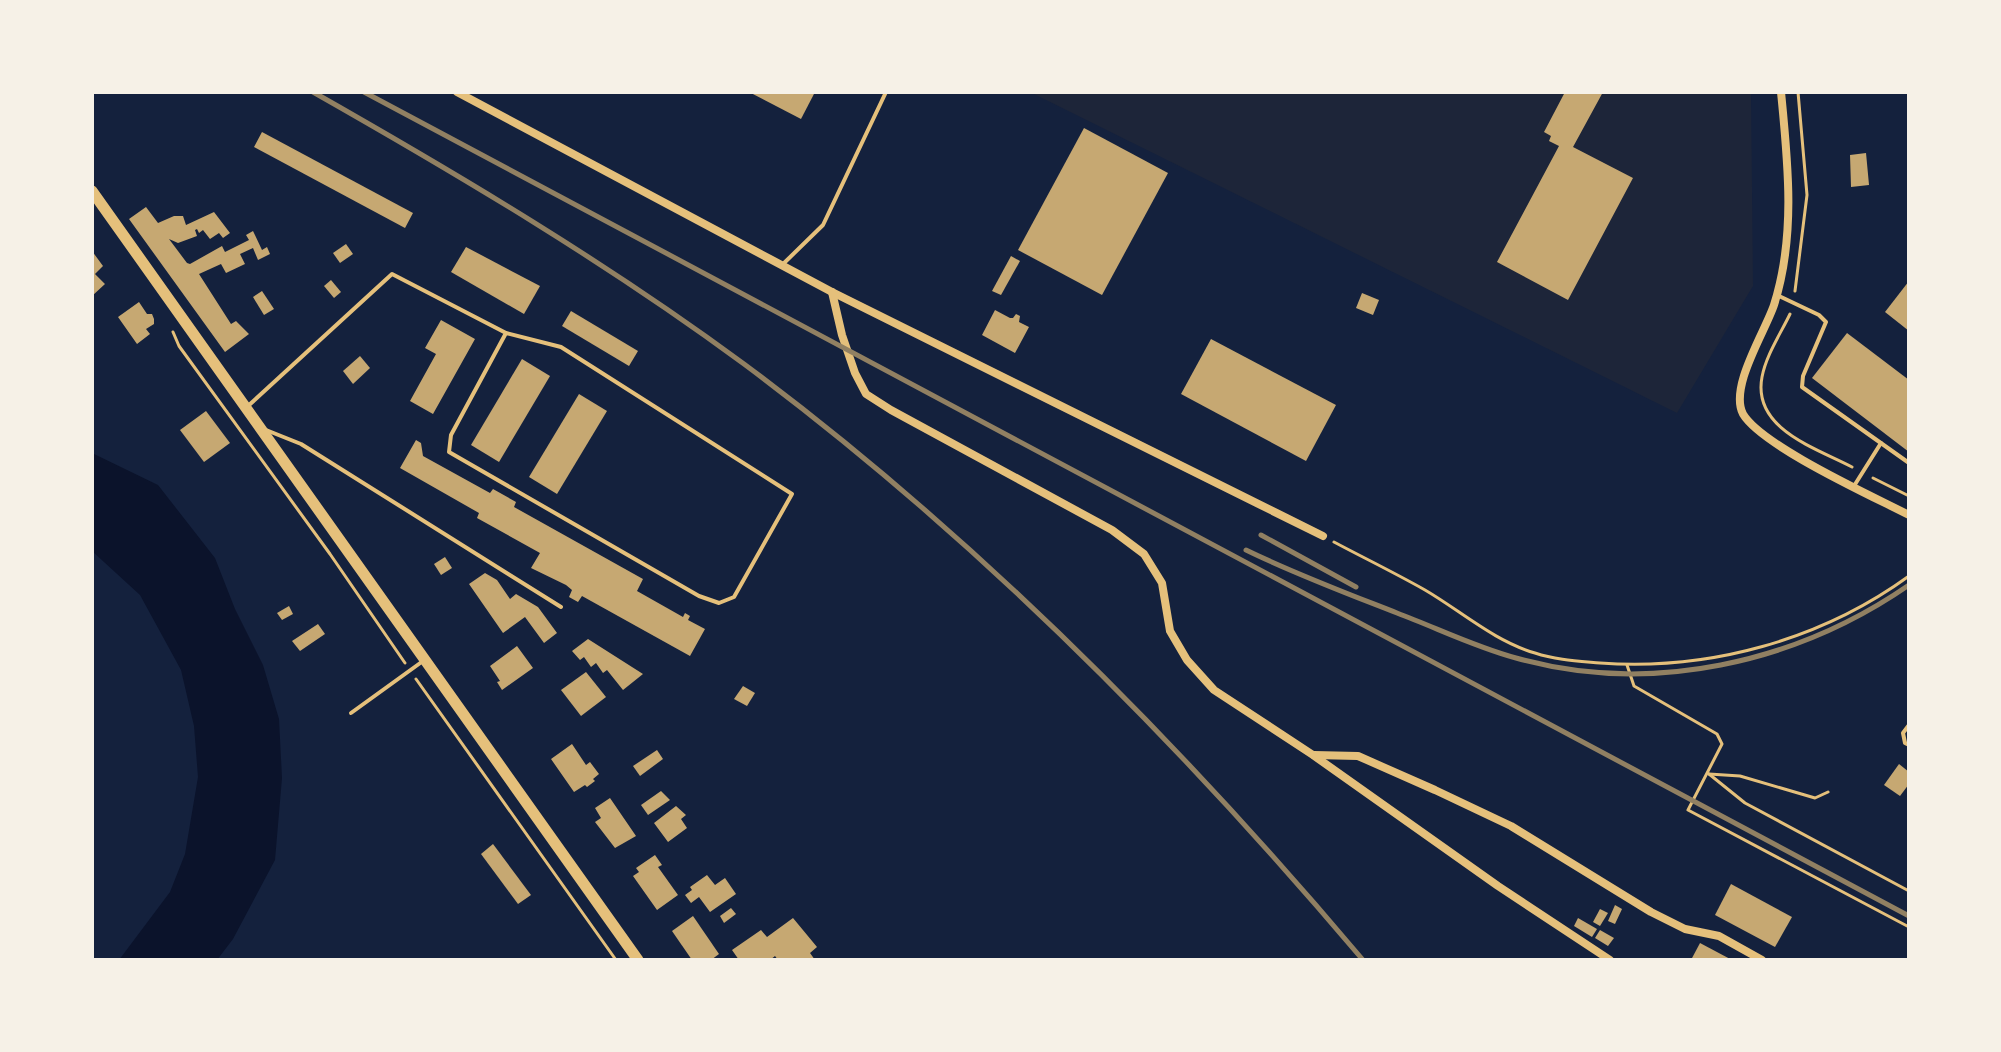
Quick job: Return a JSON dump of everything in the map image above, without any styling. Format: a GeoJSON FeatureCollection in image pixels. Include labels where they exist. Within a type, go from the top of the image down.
{"type":"FeatureCollection","features":[{"type":"Feature","properties":{"kind":"street"},"geometry":{"type":"LineString","coordinates":[[457,92],[832,292],[1323,536]]}},
{"type":"Feature","properties":{"kind":"street"},"geometry":{"type":"LineString","coordinates":[[1781,92],[1789,211],[1785,252],[1776,295],[1745,374],[1739,398],[1741,409],[1752,425],[1773,442],[1909,515]]}},
{"type":"Feature","properties":{"kind":"street"},"geometry":{"type":"LineString","coordinates":[[92,191],[638,960]]}},
{"type":"Feature","properties":{"kind":"street"},"geometry":{"type":"LineString","coordinates":[[832,292],[846,350],[866,394],[1112,530],[1144,554],[1162,583],[1170,631],[1187,660],[1214,690],[1610,960]]}},
{"type":"Feature","properties":{"kind":"street"},"geometry":{"type":"LineString","coordinates":[[1313,755],[1358,756],[1435,790],[1511,826],[1651,912],[1685,929],[1719,936],[1762,960]]}},
{"type":"Feature","properties":{"kind":"lane"},"geometry":{"type":"LineString","coordinates":[[782,265],[823,225],[886,92]]}},
{"type":"Feature","properties":{"kind":"lane"},"geometry":{"type":"LineString","coordinates":[[246,408],[392,274],[506,333],[561,347],[792,494],[734,597],[719,603],[699,596],[449,452],[451,435],[506,333]]}},
{"type":"Feature","properties":{"kind":"lane"},"geometry":{"type":"LineString","coordinates":[[1776,295],[1819,315],[1826,322],[1803,376],[1802,387],[1909,463]]}},
{"type":"Feature","properties":{"kind":"lane"},"geometry":{"type":"LineString","coordinates":[[260,427],[301,444],[561,607]]}},
{"type":"Feature","properties":{"kind":"lane"},"geometry":{"type":"LineString","coordinates":[[1854,486],[1881,443]]}},
{"type":"Feature","properties":{"kind":"lane"},"geometry":{"type":"LineString","coordinates":[[351,713],[425,659]]}},
{"type":"Feature","properties":{"kind":"lane"},"geometry":{"type":"LineString","coordinates":[[1909,725],[1903,733],[1905,743],[1909,745]]}},
{"type":"Feature","properties":{"kind":"path"},"geometry":{"type":"LineString","coordinates":[[173,331],[179,346],[330,554],[616,960]]}},
{"type":"Feature","properties":{"kind":"path"},"geometry":{"type":"LineString","coordinates":[[1323,536],[1428,592],[1503,640],[1534,653],[1569,661],[1627,665],[1710,658],[1775,644],[1832,621],[1909,576]]}},
{"type":"Feature","properties":{"kind":"path"},"geometry":{"type":"LineString","coordinates":[[1627,665],[1634,686],[1717,734],[1722,744],[1688,810],[1909,927]]}},
{"type":"Feature","properties":{"kind":"path"},"geometry":{"type":"LineString","coordinates":[[1709,774],[1740,776],[1815,798],[1828,792]]}},
{"type":"Feature","properties":{"kind":"path"},"geometry":{"type":"LineString","coordinates":[[1709,774],[1745,803],[1909,891]]}},
{"type":"Feature","properties":{"kind":"shaded area"},"geometry":{"type":"Polygon","coordinates":[[[1030,92],[1751,92],[1753,286],[1677,413],[1030,92]]]}},
{"type":"Feature","properties":{"kind":"shaded area"},"geometry":{"type":"Polygon","coordinates":[[[92,453],[158,485],[215,558],[235,609],[263,665],[279,719],[282,778],[275,860],[233,939],[217,960],[119,960],[170,892],[185,854],[198,777],[194,726],[181,670],[140,595],[92,551],[92,453]]]}},
{"type":"Feature","properties":{"kind":"building"},"geometry":{"type":"Polygon","coordinates":[[[749,92],[815,92],[801,119],[749,92]]]}},
{"type":"Feature","properties":{"kind":"building"},"geometry":{"type":"Polygon","coordinates":[[[1565,92],[1603,92],[1573,147],[1633,178],[1568,300],[1497,262],[1559,146],[1549,141],[1551,136],[1544,132],[1565,92]]]}},
{"type":"Feature","properties":{"kind":"building"},"geometry":{"type":"Polygon","coordinates":[[[1084,128],[1168,173],[1102,295],[1018,250],[1084,128]]]}},
{"type":"Feature","properties":{"kind":"building"},"geometry":{"type":"Polygon","coordinates":[[[262,132],[413,213],[405,228],[254,147],[262,132]]]}},
{"type":"Feature","properties":{"kind":"building"},"geometry":{"type":"Polygon","coordinates":[[[1866,153],[1869,185],[1851,187],[1850,155],[1866,153]]]}},
{"type":"Feature","properties":{"kind":"building"},"geometry":{"type":"Polygon","coordinates":[[[146,207],[158,223],[174,216],[183,216],[186,225],[214,212],[230,233],[223,238],[219,233],[210,239],[203,230],[199,233],[197,229],[197,236],[178,243],[169,239],[190,264],[222,246],[225,252],[249,240],[246,235],[253,231],[262,250],[267,247],[270,254],[258,260],[253,248],[240,254],[245,264],[226,273],[221,264],[199,274],[231,324],[236,321],[249,334],[225,352],[129,219],[146,207]]]}},
{"type":"Feature","properties":{"kind":"building"},"geometry":{"type":"Polygon","coordinates":[[[346,244],[353,254],[340,263],[333,253],[346,244]]]}},
{"type":"Feature","properties":{"kind":"building"},"geometry":{"type":"Polygon","coordinates":[[[466,247],[540,286],[524,314],[451,272],[466,247]]]}},
{"type":"Feature","properties":{"kind":"building"},"geometry":{"type":"Polygon","coordinates":[[[92,251],[103,266],[95,274],[105,284],[92,296],[92,251]]]}},
{"type":"Feature","properties":{"kind":"building"},"geometry":{"type":"Polygon","coordinates":[[[1011,256],[1020,261],[1001,295],[992,291],[1011,256]]]}},
{"type":"Feature","properties":{"kind":"building"},"geometry":{"type":"Polygon","coordinates":[[[331,280],[341,292],[334,298],[324,286],[331,280]]]}},
{"type":"Feature","properties":{"kind":"building"},"geometry":{"type":"Polygon","coordinates":[[[1909,281],[1909,331],[1885,312],[1909,281]]]}},
{"type":"Feature","properties":{"kind":"building"},"geometry":{"type":"Polygon","coordinates":[[[262,291],[274,309],[264,315],[253,297],[262,291]]]}},
{"type":"Feature","properties":{"kind":"building"},"geometry":{"type":"Polygon","coordinates":[[[1362,293],[1379,300],[1373,315],[1356,308],[1362,293]]]}},
{"type":"Feature","properties":{"kind":"building"},"geometry":{"type":"Polygon","coordinates":[[[139,302],[147,314],[152,314],[154,324],[146,329],[150,334],[137,344],[118,317],[139,302]]]}},
{"type":"Feature","properties":{"kind":"building"},"geometry":{"type":"Polygon","coordinates":[[[995,310],[1010,318],[1016,314],[1020,316],[1019,322],[1029,327],[1015,353],[982,335],[995,310]]]}},
{"type":"Feature","properties":{"kind":"building"},"geometry":{"type":"Polygon","coordinates":[[[571,311],[638,351],[629,366],[562,326],[571,311]]]}},
{"type":"Feature","properties":{"kind":"building"},"geometry":{"type":"Polygon","coordinates":[[[441,320],[475,339],[433,414],[410,401],[436,354],[425,348],[441,320]]]}},
{"type":"Feature","properties":{"kind":"building"},"geometry":{"type":"Polygon","coordinates":[[[1847,333],[1909,380],[1909,452],[1812,378],[1847,333]]]}},
{"type":"Feature","properties":{"kind":"building"},"geometry":{"type":"Polygon","coordinates":[[[1211,339],[1336,405],[1306,461],[1181,394],[1211,339]]]}},
{"type":"Feature","properties":{"kind":"building"},"geometry":{"type":"Polygon","coordinates":[[[360,356],[370,368],[353,384],[343,371],[360,356]]]}},
{"type":"Feature","properties":{"kind":"building"},"geometry":{"type":"Polygon","coordinates":[[[522,359],[550,376],[499,462],[471,445],[522,359]]]}},
{"type":"Feature","properties":{"kind":"building"},"geometry":{"type":"Polygon","coordinates":[[[579,394],[607,411],[557,494],[529,477],[579,394]]]}},
{"type":"Feature","properties":{"kind":"building"},"geometry":{"type":"Polygon","coordinates":[[[206,411],[230,443],[204,462],[180,430],[206,411]]]}},
{"type":"Feature","properties":{"kind":"building"},"geometry":{"type":"Polygon","coordinates":[[[416,440],[421,443],[423,456],[490,493],[493,489],[516,502],[514,507],[643,579],[637,591],[683,617],[685,613],[690,616],[688,620],[705,629],[690,656],[582,596],[578,602],[569,597],[572,590],[566,585],[531,568],[540,553],[477,518],[479,513],[400,468],[416,440]]]}},
{"type":"Feature","properties":{"kind":"building"},"geometry":{"type":"Polygon","coordinates":[[[445,557],[452,568],[441,575],[434,564],[445,557]]]}},
{"type":"Feature","properties":{"kind":"building"},"geometry":{"type":"Polygon","coordinates":[[[485,573],[497,580],[510,599],[516,594],[538,607],[557,633],[544,643],[525,617],[503,633],[469,584],[485,573]]]}},
{"type":"Feature","properties":{"kind":"building"},"geometry":{"type":"Polygon","coordinates":[[[289,606],[293,614],[282,620],[277,613],[289,606]]]}},
{"type":"Feature","properties":{"kind":"building"},"geometry":{"type":"Polygon","coordinates":[[[318,624],[325,634],[300,651],[292,641],[318,624]]]}},
{"type":"Feature","properties":{"kind":"building"},"geometry":{"type":"Polygon","coordinates":[[[588,639],[643,674],[623,690],[607,670],[603,673],[596,663],[591,667],[584,657],[580,660],[572,651],[588,639]]]}},
{"type":"Feature","properties":{"kind":"building"},"geometry":{"type":"Polygon","coordinates":[[[517,646],[533,668],[502,690],[490,666],[517,646]]]}},
{"type":"Feature","properties":{"kind":"building"},"geometry":{"type":"Polygon","coordinates":[[[586,672],[606,697],[581,716],[561,690],[586,672]]]}},
{"type":"Feature","properties":{"kind":"building"},"geometry":{"type":"Polygon","coordinates":[[[743,686],[755,693],[747,706],[734,699],[743,686]]]}},
{"type":"Feature","properties":{"kind":"building"},"geometry":{"type":"Polygon","coordinates":[[[572,744],[586,765],[590,762],[599,774],[587,787],[585,785],[574,792],[551,759],[572,744]]]}},
{"type":"Feature","properties":{"kind":"building"},"geometry":{"type":"Polygon","coordinates":[[[657,750],[663,759],[640,776],[633,766],[657,750]]]}},
{"type":"Feature","properties":{"kind":"building"},"geometry":{"type":"Polygon","coordinates":[[[1899,764],[1909,772],[1909,784],[1900,796],[1884,785],[1899,764]]]}},
{"type":"Feature","properties":{"kind":"building"},"geometry":{"type":"Polygon","coordinates":[[[661,791],[670,800],[648,815],[641,805],[661,791]]]}},
{"type":"Feature","properties":{"kind":"building"},"geometry":{"type":"Polygon","coordinates":[[[610,798],[636,836],[615,848],[595,822],[601,818],[595,808],[610,798]]]}},
{"type":"Feature","properties":{"kind":"building"},"geometry":{"type":"Polygon","coordinates":[[[676,806],[686,815],[681,819],[687,828],[668,842],[654,823],[676,806]]]}},
{"type":"Feature","properties":{"kind":"building"},"geometry":{"type":"Polygon","coordinates":[[[493,844],[531,895],[518,904],[481,854],[493,844]]]}},
{"type":"Feature","properties":{"kind":"building"},"geometry":{"type":"Polygon","coordinates":[[[655,855],[662,865],[658,867],[678,895],[657,910],[633,876],[639,872],[636,868],[655,855]]]}},
{"type":"Feature","properties":{"kind":"building"},"geometry":{"type":"Polygon","coordinates":[[[707,875],[715,885],[725,878],[736,894],[710,912],[699,897],[691,903],[685,895],[692,890],[690,887],[707,875]]]}},
{"type":"Feature","properties":{"kind":"building"},"geometry":{"type":"Polygon","coordinates":[[[1731,884],[1792,917],[1775,947],[1715,915],[1731,884]]]}},
{"type":"Feature","properties":{"kind":"building"},"geometry":{"type":"Polygon","coordinates":[[[1615,905],[1622,909],[1615,924],[1608,921],[1615,905]]]}},
{"type":"Feature","properties":{"kind":"building"},"geometry":{"type":"Polygon","coordinates":[[[731,908],[736,914],[724,923],[720,916],[731,908]]]}},
{"type":"Feature","properties":{"kind":"building"},"geometry":{"type":"Polygon","coordinates":[[[1600,909],[1608,913],[1600,926],[1593,922],[1600,909]]]}},
{"type":"Feature","properties":{"kind":"building"},"geometry":{"type":"Polygon","coordinates":[[[693,916],[719,954],[711,960],[692,960],[672,931],[693,916]]]}},
{"type":"Feature","properties":{"kind":"building"},"geometry":{"type":"Polygon","coordinates":[[[793,918],[817,947],[810,953],[815,960],[778,960],[775,956],[770,960],[739,960],[732,950],[761,930],[767,937],[793,918]]]}},
{"type":"Feature","properties":{"kind":"building"},"geometry":{"type":"Polygon","coordinates":[[[1578,918],[1597,929],[1592,937],[1574,926],[1578,918]]]}},
{"type":"Feature","properties":{"kind":"building"},"geometry":{"type":"Polygon","coordinates":[[[1600,930],[1614,938],[1608,946],[1595,938],[1600,930]]]}},
{"type":"Feature","properties":{"kind":"building"},"geometry":{"type":"Polygon","coordinates":[[[1700,943],[1732,960],[1691,960],[1700,943]]]}},
{"type":"Feature","properties":{"kind":"railway"},"geometry":{"type":"LineString","coordinates":[[313,92],[478,188],[640,291],[744,364],[829,430],[912,499],[1071,644],[1221,799],[1363,960]]}},
{"type":"Feature","properties":{"kind":"railway"},"geometry":{"type":"LineString","coordinates":[[364,92],[1909,916]]}},
{"type":"Feature","properties":{"kind":"railway"},"geometry":{"type":"LineString","coordinates":[[1261,535],[1356,587]]}},
{"type":"Feature","properties":{"kind":"railway"},"geometry":{"type":"LineString","coordinates":[[1246,550],[1501,654],[1567,669],[1618,674],[1670,672],[1721,665],[1771,652],[1819,635],[1909,585]]}}]}
